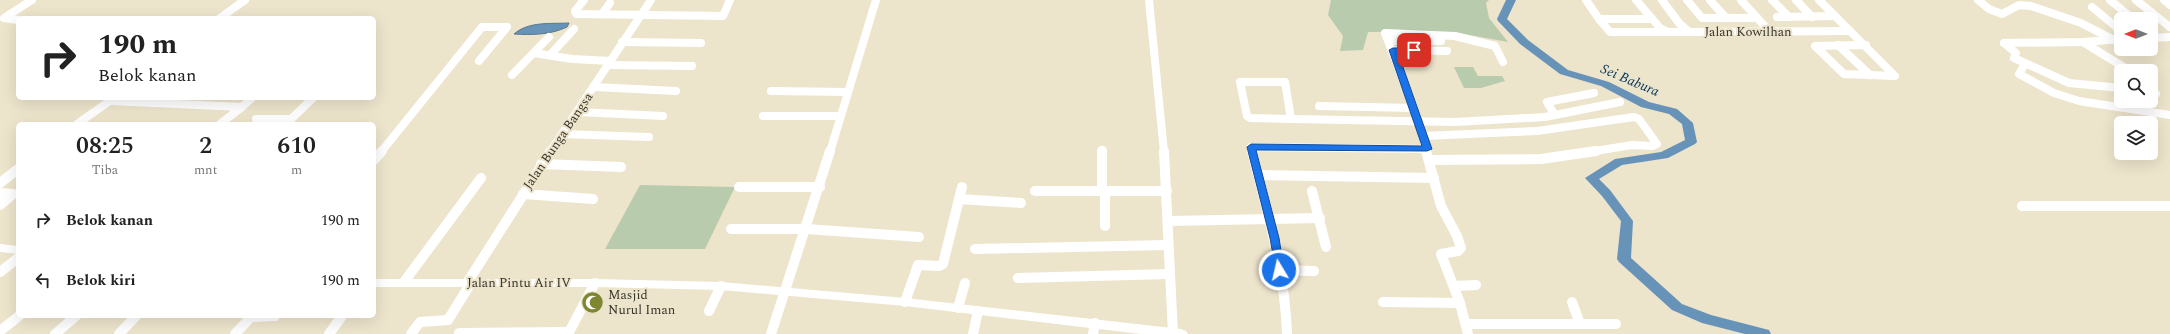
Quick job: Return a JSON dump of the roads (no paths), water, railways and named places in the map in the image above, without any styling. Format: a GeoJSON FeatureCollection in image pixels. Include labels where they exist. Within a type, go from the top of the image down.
{"type":"FeatureCollection","features":[{"type":"Feature","properties":{"kind":"main road"},"geometry":{"type":"LineString","coordinates":[[0,248],[16,250]]}},
{"type":"Feature","properties":{"kind":"main road","name":"Jalan Pintu Air IV"},"geometry":{"type":"LineString","coordinates":[[376,282],[595,283],[721,286],[958,308],[1094,329],[1176,334]]}},
{"type":"Feature","properties":{"kind":"street"},"geometry":{"type":"LineString","coordinates":[[16,20],[4,18],[32,0]]}},
{"type":"Feature","properties":{"kind":"street"},"geometry":{"type":"LineString","coordinates":[[223,16],[245,0]]}},
{"type":"Feature","properties":{"kind":"street"},"geometry":{"type":"LineString","coordinates":[[584,0],[575,11],[576,14],[723,16],[730,0]]}},
{"type":"Feature","properties":{"kind":"street","name":"Jalan Bunga Bangsa"},"geometry":{"type":"LineString","coordinates":[[410,334],[420,322],[448,320],[541,164],[578,112],[622,42],[651,0]]}},
{"type":"Feature","properties":{"kind":"street"},"geometry":{"type":"LineString","coordinates":[[771,334],[784,291],[807,229],[847,92],[876,0]]}},
{"type":"Feature","properties":{"kind":"street"},"geometry":{"type":"LineString","coordinates":[[1149,0],[1158,80],[1167,190],[1167,245],[1176,334]]}},
{"type":"Feature","properties":{"kind":"street"},"geometry":{"type":"LineString","coordinates":[[1586,0],[1610,32],[1689,32]]}},
{"type":"Feature","properties":{"kind":"street"},"geometry":{"type":"LineString","coordinates":[[1636,0],[1660,28],[1669,32]]}},
{"type":"Feature","properties":{"kind":"street","name":"Jalan Kowilhan"},"geometry":{"type":"LineString","coordinates":[[1662,0],[1679,23],[1689,32],[1850,31]]}},
{"type":"Feature","properties":{"kind":"street"},"geometry":{"type":"LineString","coordinates":[[1687,0],[1701,18],[1757,18]]}},
{"type":"Feature","properties":{"kind":"street"},"geometry":{"type":"LineString","coordinates":[[1710,0],[1726,18]]}},
{"type":"Feature","properties":{"kind":"street"},"geometry":{"type":"LineString","coordinates":[[1741,0],[1770,31]]}},
{"type":"Feature","properties":{"kind":"street"},"geometry":{"type":"LineString","coordinates":[[1772,0],[1789,17]]}},
{"type":"Feature","properties":{"kind":"street"},"geometry":{"type":"LineString","coordinates":[[1796,0],[1812,17]]}},
{"type":"Feature","properties":{"kind":"street"},"geometry":{"type":"LineString","coordinates":[[1819,0],[1866,45],[1896,76],[1842,73],[1815,46],[1866,45]]}},
{"type":"Feature","properties":{"kind":"street"},"geometry":{"type":"LineString","coordinates":[[1978,0],[1998,15],[2004,15],[2018,5],[2034,6],[2052,14],[2081,23],[2114,39]]}},
{"type":"Feature","properties":{"kind":"street"},"geometry":{"type":"LineString","coordinates":[[2110,0],[2125,12]]}},
{"type":"Feature","properties":{"kind":"street"},"geometry":{"type":"LineString","coordinates":[[2136,0],[2170,27]]}},
{"type":"Feature","properties":{"kind":"street"},"geometry":{"type":"LineString","coordinates":[[2164,0],[2170,5]]}},
{"type":"Feature","properties":{"kind":"street"},"geometry":{"type":"LineString","coordinates":[[602,14],[610,2]]}},
{"type":"Feature","properties":{"kind":"street"},"geometry":{"type":"LineString","coordinates":[[2092,7],[2114,25]]}},
{"type":"Feature","properties":{"kind":"street"},"geometry":{"type":"LineString","coordinates":[[1777,17],[1835,16]]}},
{"type":"Feature","properties":{"kind":"street"},"geometry":{"type":"LineString","coordinates":[[1599,19],[1651,19]]}},
{"type":"Feature","properties":{"kind":"street"},"geometry":{"type":"LineString","coordinates":[[376,158],[482,27],[507,27],[479,61]]}},
{"type":"Feature","properties":{"kind":"street"},"geometry":{"type":"LineString","coordinates":[[550,55],[574,29]]}},
{"type":"Feature","properties":{"kind":"street"},"geometry":{"type":"LineString","coordinates":[[1503,62],[1498,49],[1495,46],[1455,36],[1385,33],[1393,50],[1424,136],[1441,206],[1457,236],[1461,248],[1458,251],[1441,254],[1460,303],[1467,329],[1580,324],[1616,324]]}},
{"type":"Feature","properties":{"kind":"street"},"geometry":{"type":"LineString","coordinates":[[512,75],[549,37]]}},
{"type":"Feature","properties":{"kind":"street"},"geometry":{"type":"LineString","coordinates":[[2158,37],[2170,38]]}},
{"type":"Feature","properties":{"kind":"street"},"geometry":{"type":"LineString","coordinates":[[1388,40],[1441,41]]}},
{"type":"Feature","properties":{"kind":"street"},"geometry":{"type":"LineString","coordinates":[[2114,40],[2004,43],[2016,53],[2014,58],[2069,83],[2114,87]]}},
{"type":"Feature","properties":{"kind":"street"},"geometry":{"type":"LineString","coordinates":[[622,42],[701,43]]}},
{"type":"Feature","properties":{"kind":"street"},"geometry":{"type":"LineString","coordinates":[[2083,42],[2119,64]]}},
{"type":"Feature","properties":{"kind":"street"},"geometry":{"type":"LineString","coordinates":[[1838,45],[1870,75]]}},
{"type":"Feature","properties":{"kind":"street"},"geometry":{"type":"LineString","coordinates":[[1393,50],[1447,51]]}},
{"type":"Feature","properties":{"kind":"street"},"geometry":{"type":"LineString","coordinates":[[534,53],[609,63],[692,66]]}},
{"type":"Feature","properties":{"kind":"street"},"geometry":{"type":"LineString","coordinates":[[2025,64],[2019,74],[2054,93],[2078,101],[2170,115]]}},
{"type":"Feature","properties":{"kind":"street"},"geometry":{"type":"LineString","coordinates":[[1291,120],[1285,82],[1240,82],[1248,118],[1291,120],[1419,122],[1519,119],[1545,117],[1620,102]]}},
{"type":"Feature","properties":{"kind":"street"},"geometry":{"type":"LineString","coordinates":[[594,87],[676,91]]}},
{"type":"Feature","properties":{"kind":"street"},"geometry":{"type":"LineString","coordinates":[[771,91],[847,92]]}},
{"type":"Feature","properties":{"kind":"street"},"geometry":{"type":"LineString","coordinates":[[1554,114],[1547,102],[1594,93]]}},
{"type":"Feature","properties":{"kind":"street"},"geometry":{"type":"LineString","coordinates":[[80,122],[111,100]]}},
{"type":"Feature","properties":{"kind":"street"},"geometry":{"type":"LineString","coordinates":[[128,100],[242,107]]}},
{"type":"Feature","properties":{"kind":"street"},"geometry":{"type":"LineString","coordinates":[[224,122],[250,100]]}},
{"type":"Feature","properties":{"kind":"street"},"geometry":{"type":"LineString","coordinates":[[256,119],[289,122],[311,100]]}},
{"type":"Feature","properties":{"kind":"street"},"geometry":{"type":"LineString","coordinates":[[1319,106],[1414,108]]}},
{"type":"Feature","properties":{"kind":"street"},"geometry":{"type":"LineString","coordinates":[[578,112],[663,116]]}},
{"type":"Feature","properties":{"kind":"street"},"geometry":{"type":"LineString","coordinates":[[763,116],[840,116]]}},
{"type":"Feature","properties":{"kind":"street"},"geometry":{"type":"LineString","coordinates":[[1424,136],[1537,131],[1634,117],[1639,119],[1657,144],[1653,146],[1628,146],[1540,159],[1430,160]]}},
{"type":"Feature","properties":{"kind":"street"},"geometry":{"type":"LineString","coordinates":[[563,134],[649,137]]}},
{"type":"Feature","properties":{"kind":"street"},"geometry":{"type":"LineString","coordinates":[[1287,334],[1285,298],[1270,220],[1252,146],[1427,149]]}},
{"type":"Feature","properties":{"kind":"street"},"geometry":{"type":"LineString","coordinates":[[1102,150],[1105,226]]}},
{"type":"Feature","properties":{"kind":"street"},"geometry":{"type":"LineString","coordinates":[[541,164],[621,167]]}},
{"type":"Feature","properties":{"kind":"street"},"geometry":{"type":"LineString","coordinates":[[0,183],[16,171]]}},
{"type":"Feature","properties":{"kind":"street"},"geometry":{"type":"LineString","coordinates":[[1258,175],[1434,178]]}},
{"type":"Feature","properties":{"kind":"street"},"geometry":{"type":"LineString","coordinates":[[404,282],[481,178]]}},
{"type":"Feature","properties":{"kind":"street"},"geometry":{"type":"LineString","coordinates":[[739,187],[820,186]]}},
{"type":"Feature","properties":{"kind":"street"},"geometry":{"type":"LineString","coordinates":[[905,302],[918,265],[939,266],[943,264],[962,187]]}},
{"type":"Feature","properties":{"kind":"street"},"geometry":{"type":"LineString","coordinates":[[1035,191],[1167,190]]}},
{"type":"Feature","properties":{"kind":"street"},"geometry":{"type":"LineString","coordinates":[[1312,191],[1320,218],[1326,247]]}},
{"type":"Feature","properties":{"kind":"street"},"geometry":{"type":"LineString","coordinates":[[0,193],[13,194],[0,205]]}},
{"type":"Feature","properties":{"kind":"street"},"geometry":{"type":"LineString","coordinates":[[522,194],[593,199]]}},
{"type":"Feature","properties":{"kind":"street"},"geometry":{"type":"LineString","coordinates":[[959,199],[1021,203]]}},
{"type":"Feature","properties":{"kind":"street"},"geometry":{"type":"LineString","coordinates":[[2022,206],[2170,206]]}},
{"type":"Feature","properties":{"kind":"street"},"geometry":{"type":"LineString","coordinates":[[1168,221],[1320,218]]}},
{"type":"Feature","properties":{"kind":"street"},"geometry":{"type":"LineString","coordinates":[[731,230],[807,229],[919,238]]}},
{"type":"Feature","properties":{"kind":"street"},"geometry":{"type":"LineString","coordinates":[[975,249],[1167,245]]}},
{"type":"Feature","properties":{"kind":"street"},"geometry":{"type":"LineString","coordinates":[[0,272],[16,260]]}},
{"type":"Feature","properties":{"kind":"street"},"geometry":{"type":"LineString","coordinates":[[1279,270],[1314,271]]}},
{"type":"Feature","properties":{"kind":"street"},"geometry":{"type":"LineString","coordinates":[[1018,278],[1169,274]]}},
{"type":"Feature","properties":{"kind":"street"},"geometry":{"type":"LineString","coordinates":[[459,333],[569,333],[595,283]]}},
{"type":"Feature","properties":{"kind":"street"},"geometry":{"type":"LineString","coordinates":[[958,308],[965,283]]}},
{"type":"Feature","properties":{"kind":"street"},"geometry":{"type":"LineString","coordinates":[[709,311],[721,286]]}},
{"type":"Feature","properties":{"kind":"street"},"geometry":{"type":"LineString","coordinates":[[1454,286],[1476,286]]}},
{"type":"Feature","properties":{"kind":"street"},"geometry":{"type":"LineString","coordinates":[[1383,302],[1460,303]]}},
{"type":"Feature","properties":{"kind":"street"},"geometry":{"type":"LineString","coordinates":[[1572,302],[1580,324]]}},
{"type":"Feature","properties":{"kind":"street"},"geometry":{"type":"LineString","coordinates":[[973,334],[978,311]]}},
{"type":"Feature","properties":{"kind":"street"},"geometry":{"type":"LineString","coordinates":[[0,331],[16,318]]}},
{"type":"Feature","properties":{"kind":"street"},"geometry":{"type":"LineString","coordinates":[[56,334],[74,318]]}},
{"type":"Feature","properties":{"kind":"street"},"geometry":{"type":"LineString","coordinates":[[119,334],[134,318]]}},
{"type":"Feature","properties":{"kind":"street"},"geometry":{"type":"LineString","coordinates":[[235,334],[250,318]]}},
{"type":"Feature","properties":{"kind":"street"},"geometry":{"type":"LineString","coordinates":[[329,334],[341,318]]}},
{"type":"Feature","properties":{"kind":"water"},"geometry":{"type":"Polygon","coordinates":[[[569,23],[567,27],[561,30],[548,33],[514,34],[533,25],[569,23]]]}},
{"type":"Feature","properties":{"kind":"waterway","name":"Sei Babura"},"geometry":{"type":"LineString","coordinates":[[1511,0],[1502,19],[1524,42],[1564,72],[1605,84],[1631,96],[1645,105],[1673,111],[1687,123],[1691,142],[1664,155],[1619,162],[1591,178],[1606,193],[1627,221],[1624,259],[1677,307],[1707,319],[1764,334]]}},
{"type":"Feature","properties":{"kind":"place","name":"Masjid Nurul Iman"},"geometry":{"type":"Point","coordinates":[593,302]}}]}
